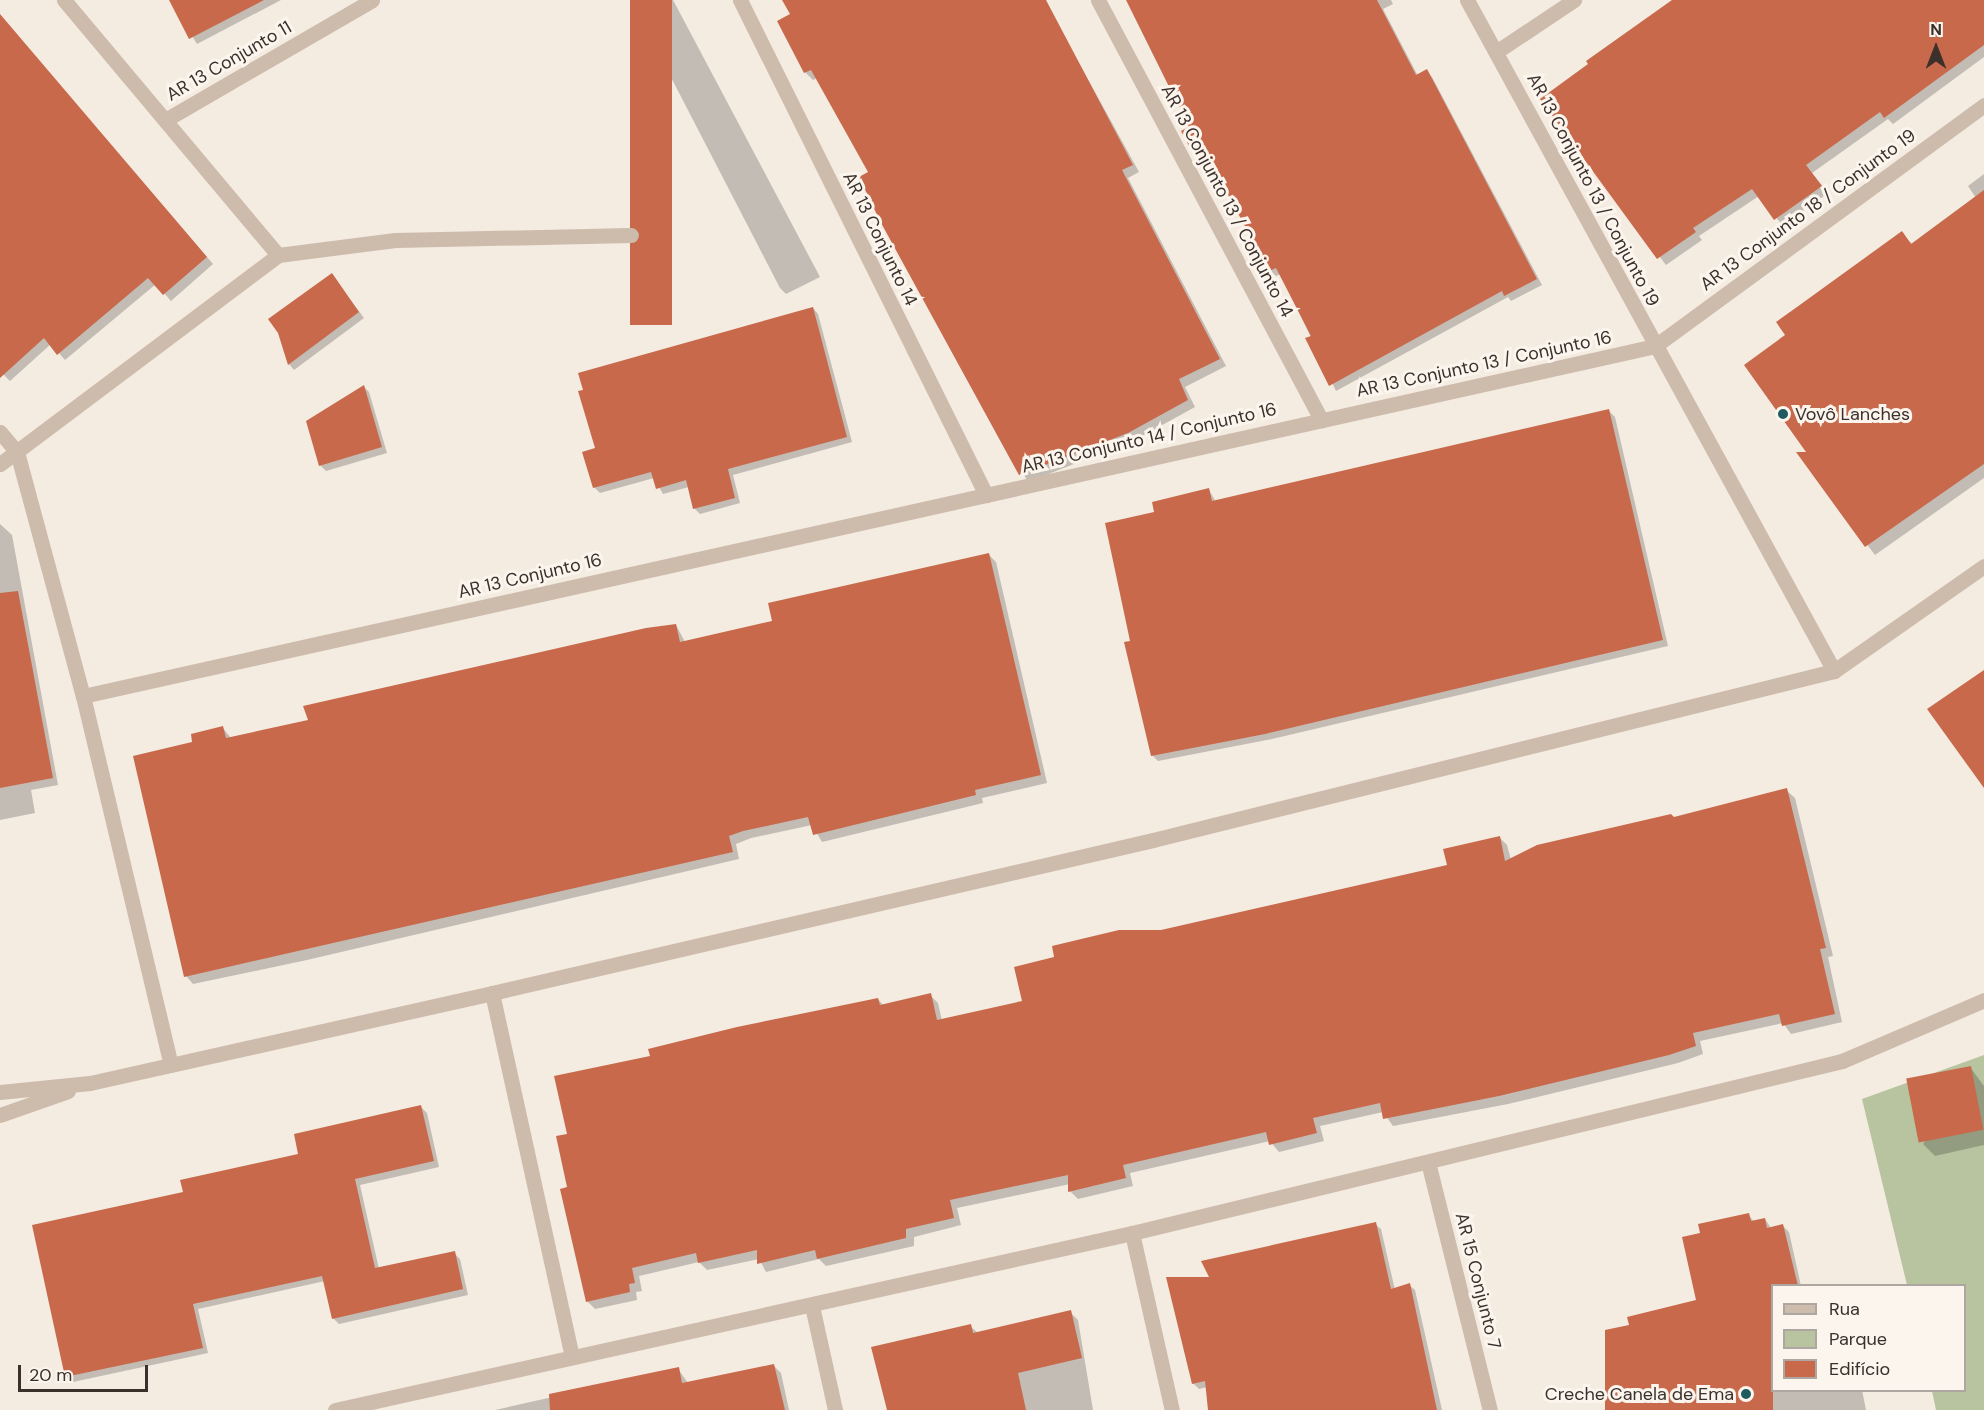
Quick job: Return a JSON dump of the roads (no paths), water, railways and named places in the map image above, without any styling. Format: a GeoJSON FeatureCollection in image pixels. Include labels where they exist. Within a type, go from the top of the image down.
{"type":"FeatureCollection","features":[{"type":"Feature","properties":{"kind":"street"},"geometry":{"type":"LineString","coordinates":[[64,0],[167,119],[278,255]]}},
{"type":"Feature","properties":{"kind":"street","name":"AR 13 Conjunto 11"},"geometry":{"type":"LineString","coordinates":[[167,119],[372,0]]}},
{"type":"Feature","properties":{"kind":"street","name":"AR 13 Conjunto 14"},"geometry":{"type":"LineString","coordinates":[[740,0],[986,495]]}},
{"type":"Feature","properties":{"kind":"street","name":"AR 13 Conjunto 13 / Conjunto 14"},"geometry":{"type":"LineString","coordinates":[[1098,0],[1321,420]]}},
{"type":"Feature","properties":{"kind":"street","name":"AR 13 Conjunto 13 / Conjunto 19"},"geometry":{"type":"LineString","coordinates":[[1467,0],[1834,671]]}},
{"type":"Feature","properties":{"kind":"street"},"geometry":{"type":"LineString","coordinates":[[1496,52],[1574,0]]}},
{"type":"Feature","properties":{"kind":"street","name":"AR 13 Conjunto 18 / Conjunto 19"},"geometry":{"type":"LineString","coordinates":[[1655,346],[1984,105]]}},
{"type":"Feature","properties":{"kind":"street"},"geometry":{"type":"LineString","coordinates":[[0,464],[278,255],[395,240],[631,235]]}},
{"type":"Feature","properties":{"kind":"street","name":"AR 13 Conjunto 13 / Conjunto 16"},"geometry":{"type":"LineString","coordinates":[[1321,420],[1655,346]]}},
{"type":"Feature","properties":{"kind":"street","name":"AR 13 Conjunto 14 / Conjunto 16"},"geometry":{"type":"LineString","coordinates":[[986,495],[1321,420]]}},
{"type":"Feature","properties":{"kind":"street"},"geometry":{"type":"LineString","coordinates":[[0,432],[17,452],[82,696],[171,1065]]}},
{"type":"Feature","properties":{"kind":"street","name":"AR 13 Conjunto 16"},"geometry":{"type":"LineString","coordinates":[[82,696],[986,495]]}},
{"type":"Feature","properties":{"kind":"street"},"geometry":{"type":"LineString","coordinates":[[0,1092],[90,1083],[492,993],[1153,840],[1834,671],[1984,566]]}},
{"type":"Feature","properties":{"kind":"street"},"geometry":{"type":"LineString","coordinates":[[492,993],[572,1357]]}},
{"type":"Feature","properties":{"kind":"street"},"geometry":{"type":"LineString","coordinates":[[335,1410],[812,1306],[1132,1233],[1842,1061],[1984,1000]]}},
{"type":"Feature","properties":{"kind":"street"},"geometry":{"type":"LineString","coordinates":[[0,1115],[90,1083]]}},
{"type":"Feature","properties":{"kind":"street","name":"AR 15 Conjunto 7"},"geometry":{"type":"LineString","coordinates":[[1428,1162],[1490,1410]]}},
{"type":"Feature","properties":{"kind":"street"},"geometry":{"type":"LineString","coordinates":[[1132,1233],[1172,1410]]}},
{"type":"Feature","properties":{"kind":"street"},"geometry":{"type":"LineString","coordinates":[[812,1306],[835,1410]]}},
{"type":"Feature","properties":{"kind":"place","name":"Vovô Lanches"},"geometry":{"type":"Point","coordinates":[1783,414]}},
{"type":"Feature","properties":{"kind":"place","name":"Creche Canela de Ema"},"geometry":{"type":"Point","coordinates":[1746,1394]}}]}
